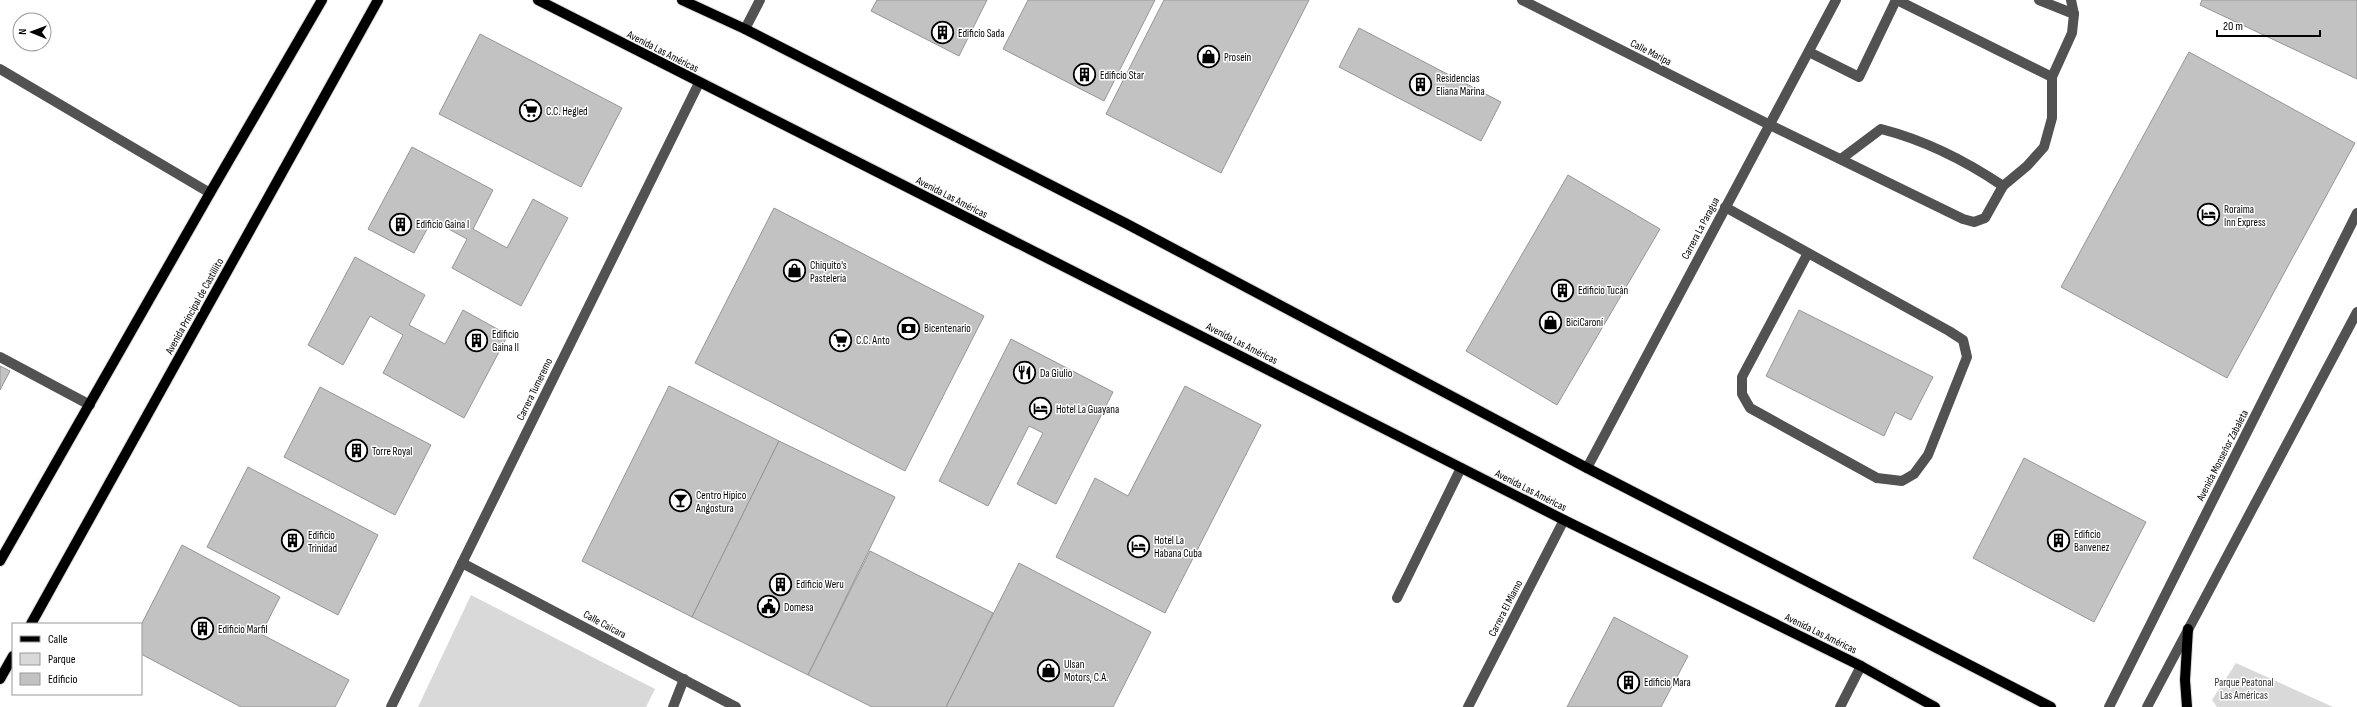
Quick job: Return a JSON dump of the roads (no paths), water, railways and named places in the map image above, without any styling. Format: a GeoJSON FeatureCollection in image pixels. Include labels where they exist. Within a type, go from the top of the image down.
{"type":"FeatureCollection","features":[{"type":"Feature","properties":{"kind":"main road"},"geometry":{"type":"LineString","coordinates":[[0,561],[322,0]]}},
{"type":"Feature","properties":{"kind":"main road","name":"Avenida Principal de Castillito"},"geometry":{"type":"LineString","coordinates":[[32,623],[378,0]]}},
{"type":"Feature","properties":{"kind":"main road","name":"Avenida Las Américas"},"geometry":{"type":"LineString","coordinates":[[538,0],[699,83],[1564,520],[1861,666],[1935,707]]}},
{"type":"Feature","properties":{"kind":"main road"},"geometry":{"type":"LineString","coordinates":[[682,0],[745,29],[1127,224],[1587,468],[2052,707]]}},
{"type":"Feature","properties":{"kind":"main road"},"geometry":{"type":"LineString","coordinates":[[2187,707],[2185,680],[2188,629]]}},
{"type":"Feature","properties":{"kind":"main road"},"geometry":{"type":"LineString","coordinates":[[0,679],[12,658]]}},
{"type":"Feature","properties":{"kind":"street"},"geometry":{"type":"LineString","coordinates":[[745,29],[760,0]]}},
{"type":"Feature","properties":{"kind":"street","name":"Calle Maripa"},"geometry":{"type":"LineString","coordinates":[[1522,0],[1768,124],[1963,219],[1974,222],[1985,218],[2003,186]]}},
{"type":"Feature","properties":{"kind":"street","name":"Carrera La Paragua"},"geometry":{"type":"LineString","coordinates":[[1587,468],[1768,124],[1836,0]]}},
{"type":"Feature","properties":{"kind":"street"},"geometry":{"type":"LineString","coordinates":[[1808,52],[1859,77],[1897,0],[2052,77]]}},
{"type":"Feature","properties":{"kind":"street"},"geometry":{"type":"LineString","coordinates":[[2039,0],[2074,14]]}},
{"type":"Feature","properties":{"kind":"street"},"geometry":{"type":"LineString","coordinates":[[1841,159],[1882,129],[1904,135],[1976,168],[2003,186],[2027,166],[2044,147],[2052,118],[2052,77],[2072,33],[2074,14],[2071,0]]}},
{"type":"Feature","properties":{"kind":"street"},"geometry":{"type":"LineString","coordinates":[[0,69],[210,193]]}},
{"type":"Feature","properties":{"kind":"street","name":"Carrera Tumeremo"},"geometry":{"type":"LineString","coordinates":[[392,707],[699,83]]}},
{"type":"Feature","properties":{"kind":"street"},"geometry":{"type":"LineString","coordinates":[[1725,207],[1808,253],[1963,340],[1967,357],[1928,455],[1914,474],[1902,481],[1876,478],[1750,408],[1742,394],[1742,377],[1808,253]]}},
{"type":"Feature","properties":{"kind":"street","name":"Avenida Monseñor Zabaleta"},"geometry":{"type":"LineString","coordinates":[[2108,707],[2357,213]]}},
{"type":"Feature","properties":{"kind":"street"},"geometry":{"type":"LineString","coordinates":[[2147,707],[2357,312]]}},
{"type":"Feature","properties":{"kind":"street"},"geometry":{"type":"LineString","coordinates":[[0,357],[90,405]]}},
{"type":"Feature","properties":{"kind":"street"},"geometry":{"type":"LineString","coordinates":[[1397,598],[1461,468]]}},
{"type":"Feature","properties":{"kind":"street","name":"Carrera El Miamo"},"geometry":{"type":"LineString","coordinates":[[1468,707],[1564,520]]}},
{"type":"Feature","properties":{"kind":"street","name":"Calle Caicara"},"geometry":{"type":"LineString","coordinates":[[462,563],[736,707]]}},
{"type":"Feature","properties":{"kind":"street"},"geometry":{"type":"LineString","coordinates":[[1840,707],[1861,666]]}},
{"type":"Feature","properties":{"kind":"street"},"geometry":{"type":"LineString","coordinates":[[672,707],[684,679]]}},
{"type":"Feature","properties":{"kind":"place","name":"Edificio Sada"},"geometry":{"type":"Point","coordinates":[942,33]}},
{"type":"Feature","properties":{"kind":"place","name":"Prosein"},"geometry":{"type":"Point","coordinates":[1208,57]}},
{"type":"Feature","properties":{"kind":"place","name":"Edificio Star"},"geometry":{"type":"Point","coordinates":[1085,75]}},
{"type":"Feature","properties":{"kind":"place","name":"Residencias Eliana Marina"},"geometry":{"type":"Point","coordinates":[1420,84]}},
{"type":"Feature","properties":{"kind":"place","name":"C.C. Hegled"},"geometry":{"type":"Point","coordinates":[530,111]}},
{"type":"Feature","properties":{"kind":"place","name":"Roraima Inn Express"},"geometry":{"type":"Point","coordinates":[2208,215]}},
{"type":"Feature","properties":{"kind":"place","name":"Edificio Gaina I"},"geometry":{"type":"Point","coordinates":[400,224]}},
{"type":"Feature","properties":{"kind":"place","name":"Chiquito's Pastelería"},"geometry":{"type":"Point","coordinates":[795,271]}},
{"type":"Feature","properties":{"kind":"place","name":"Edificio Tucán"},"geometry":{"type":"Point","coordinates":[1563,290]}},
{"type":"Feature","properties":{"kind":"place","name":"BiciCaroní"},"geometry":{"type":"Point","coordinates":[1551,322]}},
{"type":"Feature","properties":{"kind":"place","name":"Bicentenario"},"geometry":{"type":"Point","coordinates":[908,328]}},
{"type":"Feature","properties":{"kind":"place","name":"Edificio Gaina II"},"geometry":{"type":"Point","coordinates":[476,340]}},
{"type":"Feature","properties":{"kind":"place","name":"C.C. Anto"},"geometry":{"type":"Point","coordinates":[840,340]}},
{"type":"Feature","properties":{"kind":"place","name":"Da Giulio"},"geometry":{"type":"Point","coordinates":[1024,373]}},
{"type":"Feature","properties":{"kind":"place","name":"Hotel La Guayana"},"geometry":{"type":"Point","coordinates":[1040,409]}},
{"type":"Feature","properties":{"kind":"place","name":"Torre Royal"},"geometry":{"type":"Point","coordinates":[357,451]}},
{"type":"Feature","properties":{"kind":"place","name":"Centro Hípico Angostura"},"geometry":{"type":"Point","coordinates":[681,501]}},
{"type":"Feature","properties":{"kind":"place","name":"Edificio Banvenez"},"geometry":{"type":"Point","coordinates":[2059,540]}},
{"type":"Feature","properties":{"kind":"place","name":"Edificio Trinidad"},"geometry":{"type":"Point","coordinates":[293,541]}},
{"type":"Feature","properties":{"kind":"place","name":"Hotel La Habana Cuba"},"geometry":{"type":"Point","coordinates":[1139,546]}},
{"type":"Feature","properties":{"kind":"place","name":"Edificio Weru"},"geometry":{"type":"Point","coordinates":[781,584]}},
{"type":"Feature","properties":{"kind":"place","name":"Domesa"},"geometry":{"type":"Point","coordinates":[768,607]}},
{"type":"Feature","properties":{"kind":"place","name":"Edificio Marfil"},"geometry":{"type":"Point","coordinates":[202,629]}},
{"type":"Feature","properties":{"kind":"place","name":"Ulsan Motors, C.A."},"geometry":{"type":"Point","coordinates":[1048,670]}},
{"type":"Feature","properties":{"kind":"place","name":"Edificio Mara"},"geometry":{"type":"Point","coordinates":[1628,682]}},
{"type":"Feature","properties":{"kind":"park label","name":"Parque Peatonal Las Américas"},"geometry":{"type":"Point","coordinates":[2244,688]}}]}
